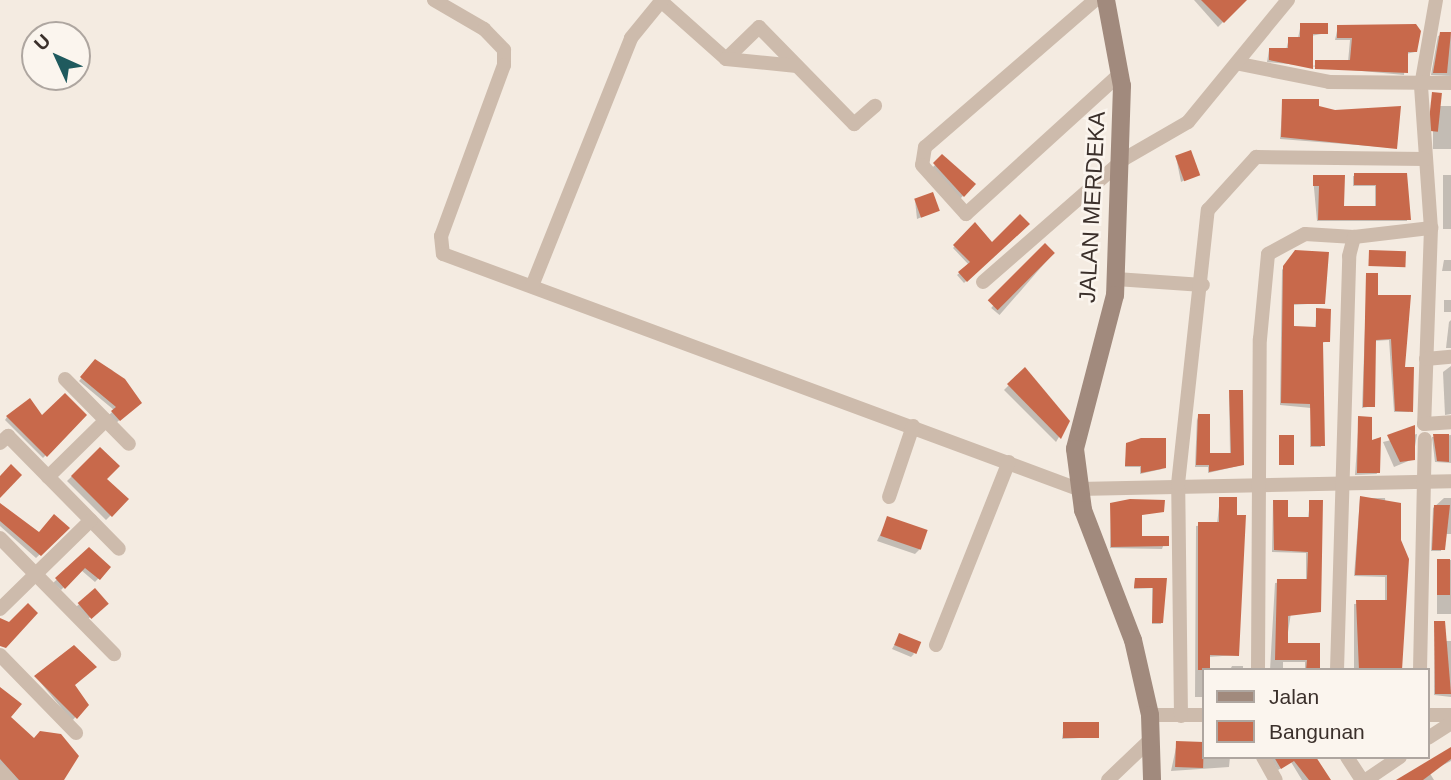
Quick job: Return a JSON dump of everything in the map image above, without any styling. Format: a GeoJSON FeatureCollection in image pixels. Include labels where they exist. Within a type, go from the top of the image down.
{"type":"FeatureCollection","features":[{"type":"Feature","properties":{"kind":"street"},"geometry":{"type":"LineString","coordinates":[[435,0],[498,41],[504,65],[439,246],[443,254],[1078,489],[1178,484],[1451,481]]}},
{"type":"Feature","properties":{"kind":"street"},"geometry":{"type":"LineString","coordinates":[[1096,0],[925,147],[922,165],[966,214],[1120,74]]}},
{"type":"Feature","properties":{"kind":"street","name":"JALAN MERDEKA"},"geometry":{"type":"LineString","coordinates":[[1106,0],[1120,74],[1124,159],[1116,279],[1075,449],[1078,489],[1133,640],[1150,715],[1152,780]]}},
{"type":"Feature","properties":{"kind":"street"},"geometry":{"type":"LineString","coordinates":[[983,282],[1124,159],[1188,122],[1240,64],[1287,0]]}},
{"type":"Feature","properties":{"kind":"street"},"geometry":{"type":"LineString","coordinates":[[1436,0],[1421,86],[1431,228],[1424,424],[1451,422]]}},
{"type":"Feature","properties":{"kind":"street"},"geometry":{"type":"LineString","coordinates":[[532,286],[631,38],[662,1],[726,59],[797,66]]}},
{"type":"Feature","properties":{"kind":"street"},"geometry":{"type":"LineString","coordinates":[[726,59],[759,27],[854,124],[875,106]]}},
{"type":"Feature","properties":{"kind":"street"},"geometry":{"type":"LineString","coordinates":[[1240,64],[1282,78],[1421,86],[1451,83]]}},
{"type":"Feature","properties":{"kind":"street"},"geometry":{"type":"LineString","coordinates":[[1181,716],[1178,484],[1203,285],[1208,209],[1256,158],[1425,159]]}},
{"type":"Feature","properties":{"kind":"street"},"geometry":{"type":"LineString","coordinates":[[1258,668],[1260,340],[1269,254],[1305,234],[1353,237],[1431,228]]}},
{"type":"Feature","properties":{"kind":"street"},"geometry":{"type":"LineString","coordinates":[[1336,668],[1339,483],[1353,237]]}},
{"type":"Feature","properties":{"kind":"street"},"geometry":{"type":"LineString","coordinates":[[1116,279],[1203,285]]}},
{"type":"Feature","properties":{"kind":"street"},"geometry":{"type":"LineString","coordinates":[[1426,359],[1451,357]]}},
{"type":"Feature","properties":{"kind":"street"},"geometry":{"type":"LineString","coordinates":[[65,379],[129,444]]}},
{"type":"Feature","properties":{"kind":"street"},"geometry":{"type":"LineString","coordinates":[[48,477],[106,420]]}},
{"type":"Feature","properties":{"kind":"street"},"geometry":{"type":"LineString","coordinates":[[889,497],[912,426]]}},
{"type":"Feature","properties":{"kind":"street"},"geometry":{"type":"LineString","coordinates":[[3,436],[119,549]]}},
{"type":"Feature","properties":{"kind":"street"},"geometry":{"type":"LineString","coordinates":[[1420,668],[1425,439]]}},
{"type":"Feature","properties":{"kind":"street"},"geometry":{"type":"LineString","coordinates":[[936,645],[1009,462]]}},
{"type":"Feature","properties":{"kind":"street"},"geometry":{"type":"LineString","coordinates":[[0,609],[90,520]]}},
{"type":"Feature","properties":{"kind":"street"},"geometry":{"type":"LineString","coordinates":[[0,538],[114,654]]}},
{"type":"Feature","properties":{"kind":"street"},"geometry":{"type":"LineString","coordinates":[[0,655],[76,733]]}},
{"type":"Feature","properties":{"kind":"street"},"geometry":{"type":"LineString","coordinates":[[1150,715],[1202,715]]}},
{"type":"Feature","properties":{"kind":"street"},"geometry":{"type":"LineString","coordinates":[[1430,715],[1451,715]]}},
{"type":"Feature","properties":{"kind":"street"},"geometry":{"type":"LineString","coordinates":[[1430,737],[1451,723]]}},
{"type":"Feature","properties":{"kind":"street"},"geometry":{"type":"LineString","coordinates":[[1108,780],[1151,739]]}},
{"type":"Feature","properties":{"kind":"street"},"geometry":{"type":"LineString","coordinates":[[1265,759],[1276,780]]}},
{"type":"Feature","properties":{"kind":"street"},"geometry":{"type":"LineString","coordinates":[[1348,759],[1364,780],[1397,759]]}},
{"type":"Feature","properties":{"kind":"street"},"geometry":{"type":"LineString","coordinates":[[0,771],[9,780]]}},
{"type":"Feature","properties":{"kind":"building"},"geometry":{"type":"Polygon","coordinates":[[[1201,0],[1247,0],[1224,23],[1201,0]]]}},
{"type":"Feature","properties":{"kind":"building"},"geometry":{"type":"Polygon","coordinates":[[[1300,23],[1328,23],[1328,34],[1313,34],[1313,69],[1269,60],[1269,48],[1288,48],[1288,37],[1300,37],[1300,23]]]}},
{"type":"Feature","properties":{"kind":"building"},"geometry":{"type":"Polygon","coordinates":[[[1416,24],[1421,31],[1417,52],[1408,52],[1408,73],[1315,69],[1315,60],[1350,60],[1352,38],[1337,38],[1337,25],[1416,24]]]}},
{"type":"Feature","properties":{"kind":"building"},"geometry":{"type":"Polygon","coordinates":[[[1440,32],[1451,32],[1447,73],[1433,73],[1440,32]]]}},
{"type":"Feature","properties":{"kind":"building"},"geometry":{"type":"Polygon","coordinates":[[[1432,92],[1442,93],[1438,132],[1428,131],[1432,92]]]}},
{"type":"Feature","properties":{"kind":"building"},"geometry":{"type":"Polygon","coordinates":[[[1282,99],[1319,99],[1319,106],[1335,110],[1401,106],[1397,149],[1281,137],[1282,99]]]}},
{"type":"Feature","properties":{"kind":"building"},"geometry":{"type":"Polygon","coordinates":[[[1191,150],[1200,175],[1184,181],[1175,156],[1191,150]]]}},
{"type":"Feature","properties":{"kind":"building"},"geometry":{"type":"Polygon","coordinates":[[[942,154],[976,184],[964,197],[933,163],[942,154]]]}},
{"type":"Feature","properties":{"kind":"building"},"geometry":{"type":"Polygon","coordinates":[[[1354,173],[1407,173],[1411,220],[1318,220],[1319,186],[1313,186],[1313,175],[1345,175],[1344,206],[1376,206],[1376,185],[1354,185],[1354,173]]]}},
{"type":"Feature","properties":{"kind":"building"},"geometry":{"type":"Polygon","coordinates":[[[933,192],[940,211],[921,218],[914,199],[933,192]]]}},
{"type":"Feature","properties":{"kind":"building"},"geometry":{"type":"Polygon","coordinates":[[[1020,214],[1030,224],[967,282],[958,272],[970,262],[953,245],[975,222],[992,242],[1020,214]]]}},
{"type":"Feature","properties":{"kind":"building"},"geometry":{"type":"Polygon","coordinates":[[[1045,243],[1055,253],[998,310],[988,300],[1045,243]]]}},
{"type":"Feature","properties":{"kind":"building"},"geometry":{"type":"Polygon","coordinates":[[[1295,250],[1329,252],[1325,304],[1294,304],[1294,326],[1316,327],[1316,308],[1331,309],[1330,342],[1323,342],[1325,446],[1311,446],[1310,404],[1281,403],[1283,266],[1295,250]]]}},
{"type":"Feature","properties":{"kind":"building"},"geometry":{"type":"Polygon","coordinates":[[[1369,250],[1406,251],[1405,267],[1368,266],[1369,250]]]}},
{"type":"Feature","properties":{"kind":"building"},"geometry":{"type":"Polygon","coordinates":[[[1366,273],[1378,273],[1378,295],[1411,295],[1405,367],[1414,367],[1413,412],[1395,411],[1391,339],[1376,340],[1375,407],[1363,407],[1366,273]]]}},
{"type":"Feature","properties":{"kind":"building"},"geometry":{"type":"Polygon","coordinates":[[[95,359],[125,379],[142,403],[120,421],[111,411],[116,407],[80,377],[95,359]]]}},
{"type":"Feature","properties":{"kind":"building"},"geometry":{"type":"Polygon","coordinates":[[[1025,367],[1070,421],[1061,439],[1007,384],[1025,367]]]}},
{"type":"Feature","properties":{"kind":"building"},"geometry":{"type":"Polygon","coordinates":[[[1229,390],[1243,390],[1244,465],[1209,472],[1209,465],[1196,465],[1198,414],[1210,414],[1210,453],[1231,453],[1229,390]]]}},
{"type":"Feature","properties":{"kind":"building"},"geometry":{"type":"Polygon","coordinates":[[[65,393],[87,415],[47,457],[6,416],[30,398],[42,415],[65,393]]]}},
{"type":"Feature","properties":{"kind":"building"},"geometry":{"type":"Polygon","coordinates":[[[1358,416],[1372,417],[1372,440],[1381,437],[1380,473],[1357,473],[1358,416]]]}},
{"type":"Feature","properties":{"kind":"building"},"geometry":{"type":"Polygon","coordinates":[[[1415,425],[1415,460],[1400,462],[1387,435],[1415,425]]]}},
{"type":"Feature","properties":{"kind":"building"},"geometry":{"type":"Polygon","coordinates":[[[1433,434],[1449,434],[1449,462],[1437,461],[1433,434]]]}},
{"type":"Feature","properties":{"kind":"building"},"geometry":{"type":"Polygon","coordinates":[[[1279,435],[1294,435],[1294,465],[1279,465],[1279,435]]]}},
{"type":"Feature","properties":{"kind":"building"},"geometry":{"type":"Polygon","coordinates":[[[1141,438],[1166,438],[1166,468],[1141,473],[1141,466],[1125,466],[1126,443],[1141,438]]]}},
{"type":"Feature","properties":{"kind":"building"},"geometry":{"type":"Polygon","coordinates":[[[100,447],[120,466],[107,479],[129,499],[112,517],[71,476],[100,447]]]}},
{"type":"Feature","properties":{"kind":"building"},"geometry":{"type":"Polygon","coordinates":[[[11,464],[22,475],[0,498],[0,476],[11,464]]]}},
{"type":"Feature","properties":{"kind":"building"},"geometry":{"type":"Polygon","coordinates":[[[1360,496],[1401,503],[1401,540],[1409,559],[1402,668],[1359,668],[1356,600],[1387,600],[1387,575],[1355,575],[1360,496]]]}},
{"type":"Feature","properties":{"kind":"building"},"geometry":{"type":"Polygon","coordinates":[[[1219,497],[1237,497],[1237,515],[1246,515],[1239,656],[1210,655],[1210,668],[1198,670],[1198,522],[1219,522],[1219,497]]]}},
{"type":"Feature","properties":{"kind":"building"},"geometry":{"type":"Polygon","coordinates":[[[1130,499],[1165,500],[1164,512],[1142,515],[1142,536],[1169,536],[1169,546],[1111,547],[1110,503],[1130,499]]]}},
{"type":"Feature","properties":{"kind":"building"},"geometry":{"type":"Polygon","coordinates":[[[1273,500],[1288,500],[1288,517],[1309,517],[1309,500],[1323,500],[1321,612],[1288,616],[1288,643],[1320,643],[1320,668],[1306,668],[1307,660],[1275,660],[1277,579],[1307,579],[1308,552],[1274,550],[1273,500]]]}},
{"type":"Feature","properties":{"kind":"building"},"geometry":{"type":"Polygon","coordinates":[[[0,503],[39,532],[54,514],[70,528],[41,556],[0,521],[0,503]]]}},
{"type":"Feature","properties":{"kind":"building"},"geometry":{"type":"Polygon","coordinates":[[[1434,505],[1450,505],[1445,550],[1432,550],[1434,505]]]}},
{"type":"Feature","properties":{"kind":"building"},"geometry":{"type":"Polygon","coordinates":[[[887,516],[928,530],[921,550],[880,536],[887,516]]]}},
{"type":"Feature","properties":{"kind":"building"},"geometry":{"type":"Polygon","coordinates":[[[89,547],[111,567],[100,580],[85,568],[65,589],[55,578],[89,547]]]}},
{"type":"Feature","properties":{"kind":"building"},"geometry":{"type":"Polygon","coordinates":[[[1437,559],[1450,559],[1450,595],[1437,595],[1437,559]]]}},
{"type":"Feature","properties":{"kind":"building"},"geometry":{"type":"Polygon","coordinates":[[[1135,578],[1167,578],[1163,623],[1152,623],[1153,588],[1134,588],[1135,578]]]}},
{"type":"Feature","properties":{"kind":"building"},"geometry":{"type":"Polygon","coordinates":[[[95,588],[109,604],[91,619],[78,603],[95,588]]]}},
{"type":"Feature","properties":{"kind":"building"},"geometry":{"type":"Polygon","coordinates":[[[28,603],[38,613],[6,648],[0,646],[0,618],[9,622],[28,603]]]}},
{"type":"Feature","properties":{"kind":"building"},"geometry":{"type":"Polygon","coordinates":[[[1434,621],[1445,621],[1451,694],[1435,694],[1434,621]]]}},
{"type":"Feature","properties":{"kind":"building"},"geometry":{"type":"Polygon","coordinates":[[[899,633],[921,642],[916,654],[894,645],[899,633]]]}},
{"type":"Feature","properties":{"kind":"building"},"geometry":{"type":"Polygon","coordinates":[[[74,645],[97,667],[75,685],[89,705],[77,719],[34,676],[74,645]]]}},
{"type":"Feature","properties":{"kind":"building"},"geometry":{"type":"Polygon","coordinates":[[[0,687],[22,704],[11,717],[34,738],[40,731],[61,734],[79,756],[64,780],[19,780],[0,759],[0,687]]]}},
{"type":"Feature","properties":{"kind":"building"},"geometry":{"type":"Polygon","coordinates":[[[1063,722],[1099,722],[1099,738],[1063,738],[1063,722]]]}},
{"type":"Feature","properties":{"kind":"building"},"geometry":{"type":"Polygon","coordinates":[[[1176,741],[1202,742],[1203,768],[1175,767],[1176,741]]]}},
{"type":"Feature","properties":{"kind":"building"},"geometry":{"type":"Polygon","coordinates":[[[1451,747],[1451,759],[1423,780],[1396,780],[1451,747]]]}},
{"type":"Feature","properties":{"kind":"building"},"geometry":{"type":"Polygon","coordinates":[[[1275,759],[1317,759],[1331,780],[1309,780],[1294,761],[1281,769],[1275,759]]]}}]}
